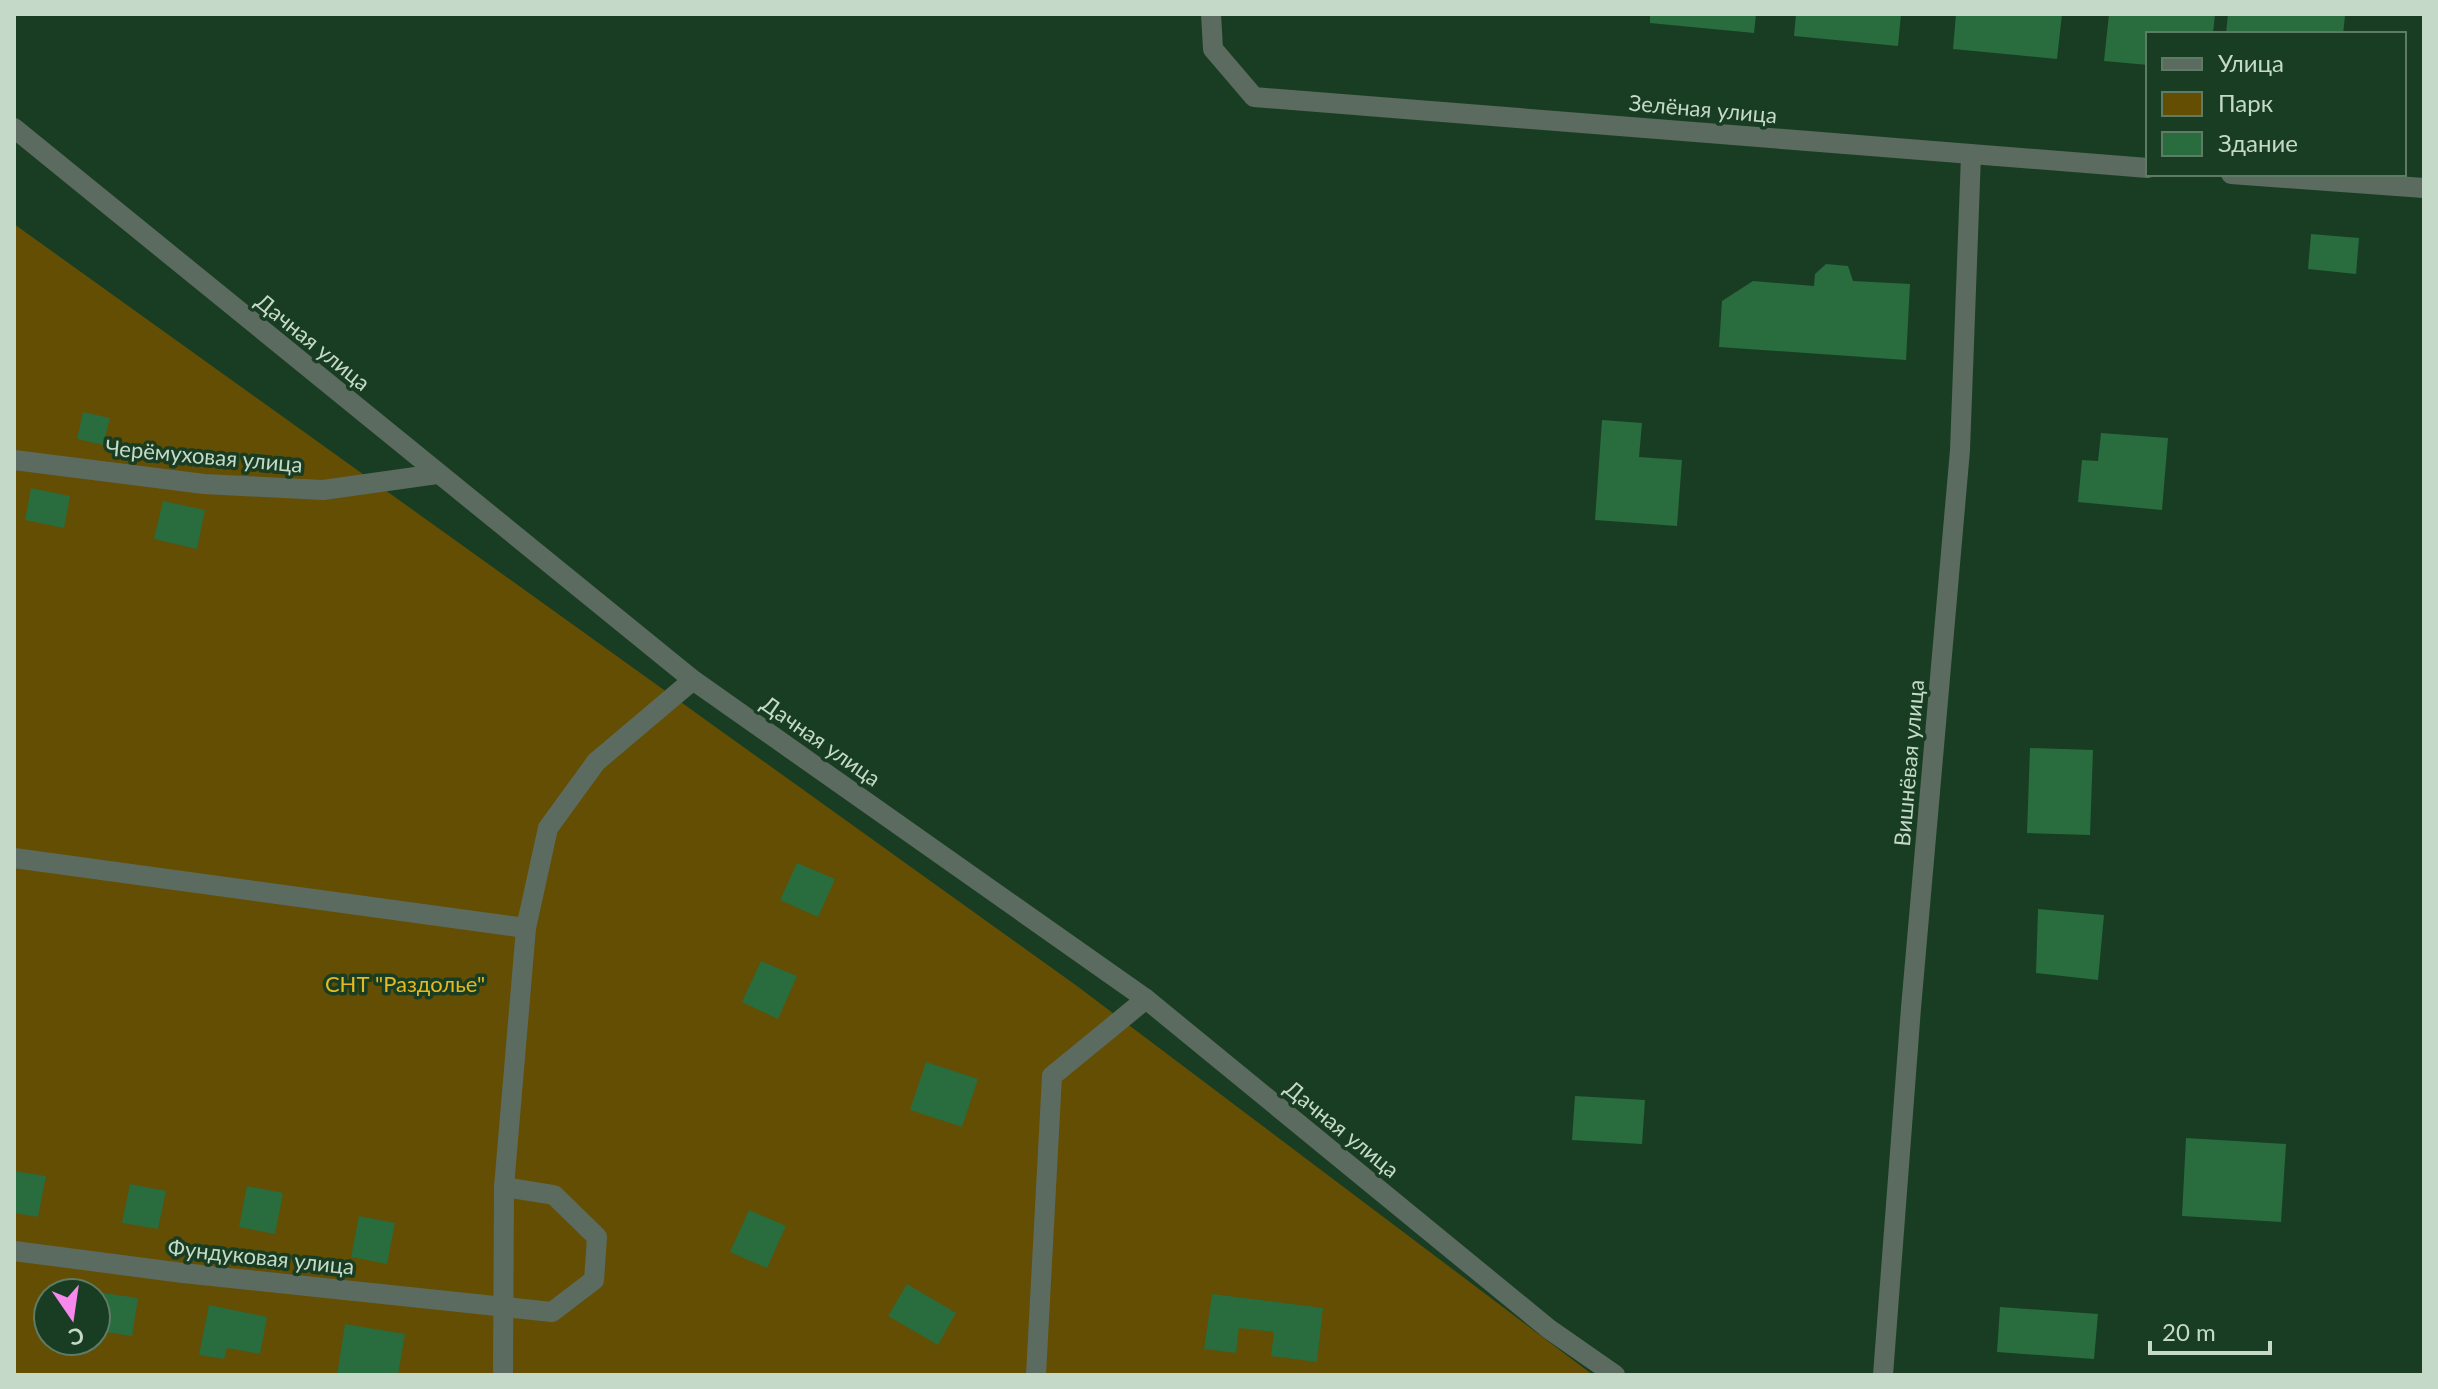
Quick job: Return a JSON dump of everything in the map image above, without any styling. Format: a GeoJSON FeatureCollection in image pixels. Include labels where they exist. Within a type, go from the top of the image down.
{"type":"FeatureCollection","features":[{"type":"Feature","properties":{"kind":"street","name":"Зелёная улица"},"geometry":{"type":"LineString","coordinates":[[1211,14],[1213,49],[1254,97],[2146,168]]}},
{"type":"Feature","properties":{"kind":"street","name":"Дачная улица"},"geometry":{"type":"LineString","coordinates":[[14,128],[693,680],[1146,999],[1549,1329],[1615,1375]]}},
{"type":"Feature","properties":{"kind":"street","name":"Вишнёвая улица"},"geometry":{"type":"LineString","coordinates":[[1883,1375],[1911,1008],[1960,450],[1971,155]]}},
{"type":"Feature","properties":{"kind":"street"},"geometry":{"type":"LineString","coordinates":[[2259,176],[2424,188]]}},
{"type":"Feature","properties":{"kind":"street","name":"Черёмуховая улица"},"geometry":{"type":"LineString","coordinates":[[14,460],[204,484],[323,490],[437,474]]}},
{"type":"Feature","properties":{"kind":"street"},"geometry":{"type":"LineString","coordinates":[[503,1375],[504,1187],[526,928],[548,828],[596,762],[693,680]]}},
{"type":"Feature","properties":{"kind":"street"},"geometry":{"type":"LineString","coordinates":[[14,858],[526,928]]}},
{"type":"Feature","properties":{"kind":"street"},"geometry":{"type":"LineString","coordinates":[[1036,1375],[1052,1076],[1146,999]]}},
{"type":"Feature","properties":{"kind":"street","name":"Фундуковая улица"},"geometry":{"type":"LineString","coordinates":[[14,1251],[183,1273],[552,1312],[594,1280],[597,1237],[554,1195],[504,1187]]}},
{"type":"Feature","properties":{"kind":"green space","name":"СНТ \"Раздолье\""},"geometry":{"type":"Polygon","coordinates":[[[14,224],[1077,986],[1593,1375],[14,1375],[14,224]]]}},
{"type":"Feature","properties":{"kind":"building"},"geometry":{"type":"Polygon","coordinates":[[[1650,14],[1756,14],[1754,33],[1650,23],[1650,14]]]}},
{"type":"Feature","properties":{"kind":"building"},"geometry":{"type":"Polygon","coordinates":[[[1796,14],[1901,14],[1898,46],[1794,36],[1796,14]]]}},
{"type":"Feature","properties":{"kind":"building"},"geometry":{"type":"Polygon","coordinates":[[[1956,14],[2062,14],[2057,59],[1953,49],[1956,14]]]}},
{"type":"Feature","properties":{"kind":"building"},"geometry":{"type":"Polygon","coordinates":[[[2109,14],[2215,14],[2213,32],[2146,32],[2146,65],[2104,61],[2109,14]]]}},
{"type":"Feature","properties":{"kind":"building"},"geometry":{"type":"Polygon","coordinates":[[[2228,14],[2345,16],[2343,32],[2226,32],[2228,14]]]}},
{"type":"Feature","properties":{"kind":"building"},"geometry":{"type":"Polygon","coordinates":[[[2311,234],[2359,238],[2356,274],[2308,269],[2311,234]]]}},
{"type":"Feature","properties":{"kind":"building"},"geometry":{"type":"Polygon","coordinates":[[[1826,264],[1848,266],[1853,281],[1910,284],[1906,360],[1719,347],[1722,301],[1753,281],[1814,286],[1815,274],[1826,264]]]}},
{"type":"Feature","properties":{"kind":"building"},"geometry":{"type":"Polygon","coordinates":[[[83,412],[110,418],[103,445],[77,439],[83,412]]]}},
{"type":"Feature","properties":{"kind":"building"},"geometry":{"type":"Polygon","coordinates":[[[1602,420],[1642,423],[1639,457],[1682,460],[1677,526],[1595,520],[1602,420]]]}},
{"type":"Feature","properties":{"kind":"building"},"geometry":{"type":"Polygon","coordinates":[[[2101,433],[2168,438],[2162,510],[2078,502],[2082,460],[2098,461],[2101,433]]]}},
{"type":"Feature","properties":{"kind":"building"},"geometry":{"type":"Polygon","coordinates":[[[31,488],[70,496],[64,528],[25,520],[31,488]]]}},
{"type":"Feature","properties":{"kind":"building"},"geometry":{"type":"Polygon","coordinates":[[[163,501],[205,510],[197,549],[154,539],[163,501]]]}},
{"type":"Feature","properties":{"kind":"building"},"geometry":{"type":"Polygon","coordinates":[[[2030,748],[2093,750],[2090,835],[2027,833],[2030,748]]]}},
{"type":"Feature","properties":{"kind":"building"},"geometry":{"type":"Polygon","coordinates":[[[797,863],[835,879],[818,917],[780,900],[797,863]]]}},
{"type":"Feature","properties":{"kind":"building"},"geometry":{"type":"Polygon","coordinates":[[[2038,909],[2104,915],[2098,980],[2036,973],[2038,909]]]}},
{"type":"Feature","properties":{"kind":"building"},"geometry":{"type":"Polygon","coordinates":[[[761,961],[797,976],[778,1019],[742,1002],[761,961]]]}},
{"type":"Feature","properties":{"kind":"building"},"geometry":{"type":"Polygon","coordinates":[[[926,1062],[978,1079],[962,1127],[910,1110],[926,1062]]]}},
{"type":"Feature","properties":{"kind":"building"},"geometry":{"type":"Polygon","coordinates":[[[1575,1096],[1645,1100],[1642,1144],[1572,1140],[1575,1096]]]}},
{"type":"Feature","properties":{"kind":"building"},"geometry":{"type":"Polygon","coordinates":[[[2186,1138],[2286,1144],[2281,1222],[2182,1216],[2186,1138]]]}},
{"type":"Feature","properties":{"kind":"building"},"geometry":{"type":"Polygon","coordinates":[[[14,1171],[46,1176],[38,1217],[14,1213],[14,1171]]]}},
{"type":"Feature","properties":{"kind":"building"},"geometry":{"type":"Polygon","coordinates":[[[130,1184],[166,1191],[158,1229],[122,1223],[130,1184]]]}},
{"type":"Feature","properties":{"kind":"building"},"geometry":{"type":"Polygon","coordinates":[[[247,1186],[283,1193],[275,1234],[239,1227],[247,1186]]]}},
{"type":"Feature","properties":{"kind":"building"},"geometry":{"type":"Polygon","coordinates":[[[749,1210],[786,1226],[767,1268],[730,1252],[749,1210]]]}},
{"type":"Feature","properties":{"kind":"building"},"geometry":{"type":"Polygon","coordinates":[[[359,1216],[395,1223],[387,1264],[351,1257],[359,1216]]]}},
{"type":"Feature","properties":{"kind":"building"},"geometry":{"type":"Polygon","coordinates":[[[907,1284],[956,1313],[938,1345],[888,1316],[907,1284]]]}},
{"type":"Feature","properties":{"kind":"building"},"geometry":{"type":"Polygon","coordinates":[[[112,1294],[138,1298],[132,1336],[112,1333],[112,1294]]]}},
{"type":"Feature","properties":{"kind":"building"},"geometry":{"type":"Polygon","coordinates":[[[1212,1294],[1323,1308],[1317,1362],[1271,1356],[1274,1332],[1239,1328],[1236,1353],[1204,1349],[1212,1294]]]}},
{"type":"Feature","properties":{"kind":"building"},"geometry":{"type":"Polygon","coordinates":[[[209,1305],[267,1317],[260,1354],[227,1348],[224,1359],[199,1355],[209,1305]]]}},
{"type":"Feature","properties":{"kind":"building"},"geometry":{"type":"Polygon","coordinates":[[[2000,1307],[2098,1314],[2094,1359],[1997,1352],[2000,1307]]]}},
{"type":"Feature","properties":{"kind":"building"},"geometry":{"type":"Polygon","coordinates":[[[345,1324],[405,1334],[398,1375],[337,1375],[345,1324]]]}}]}
